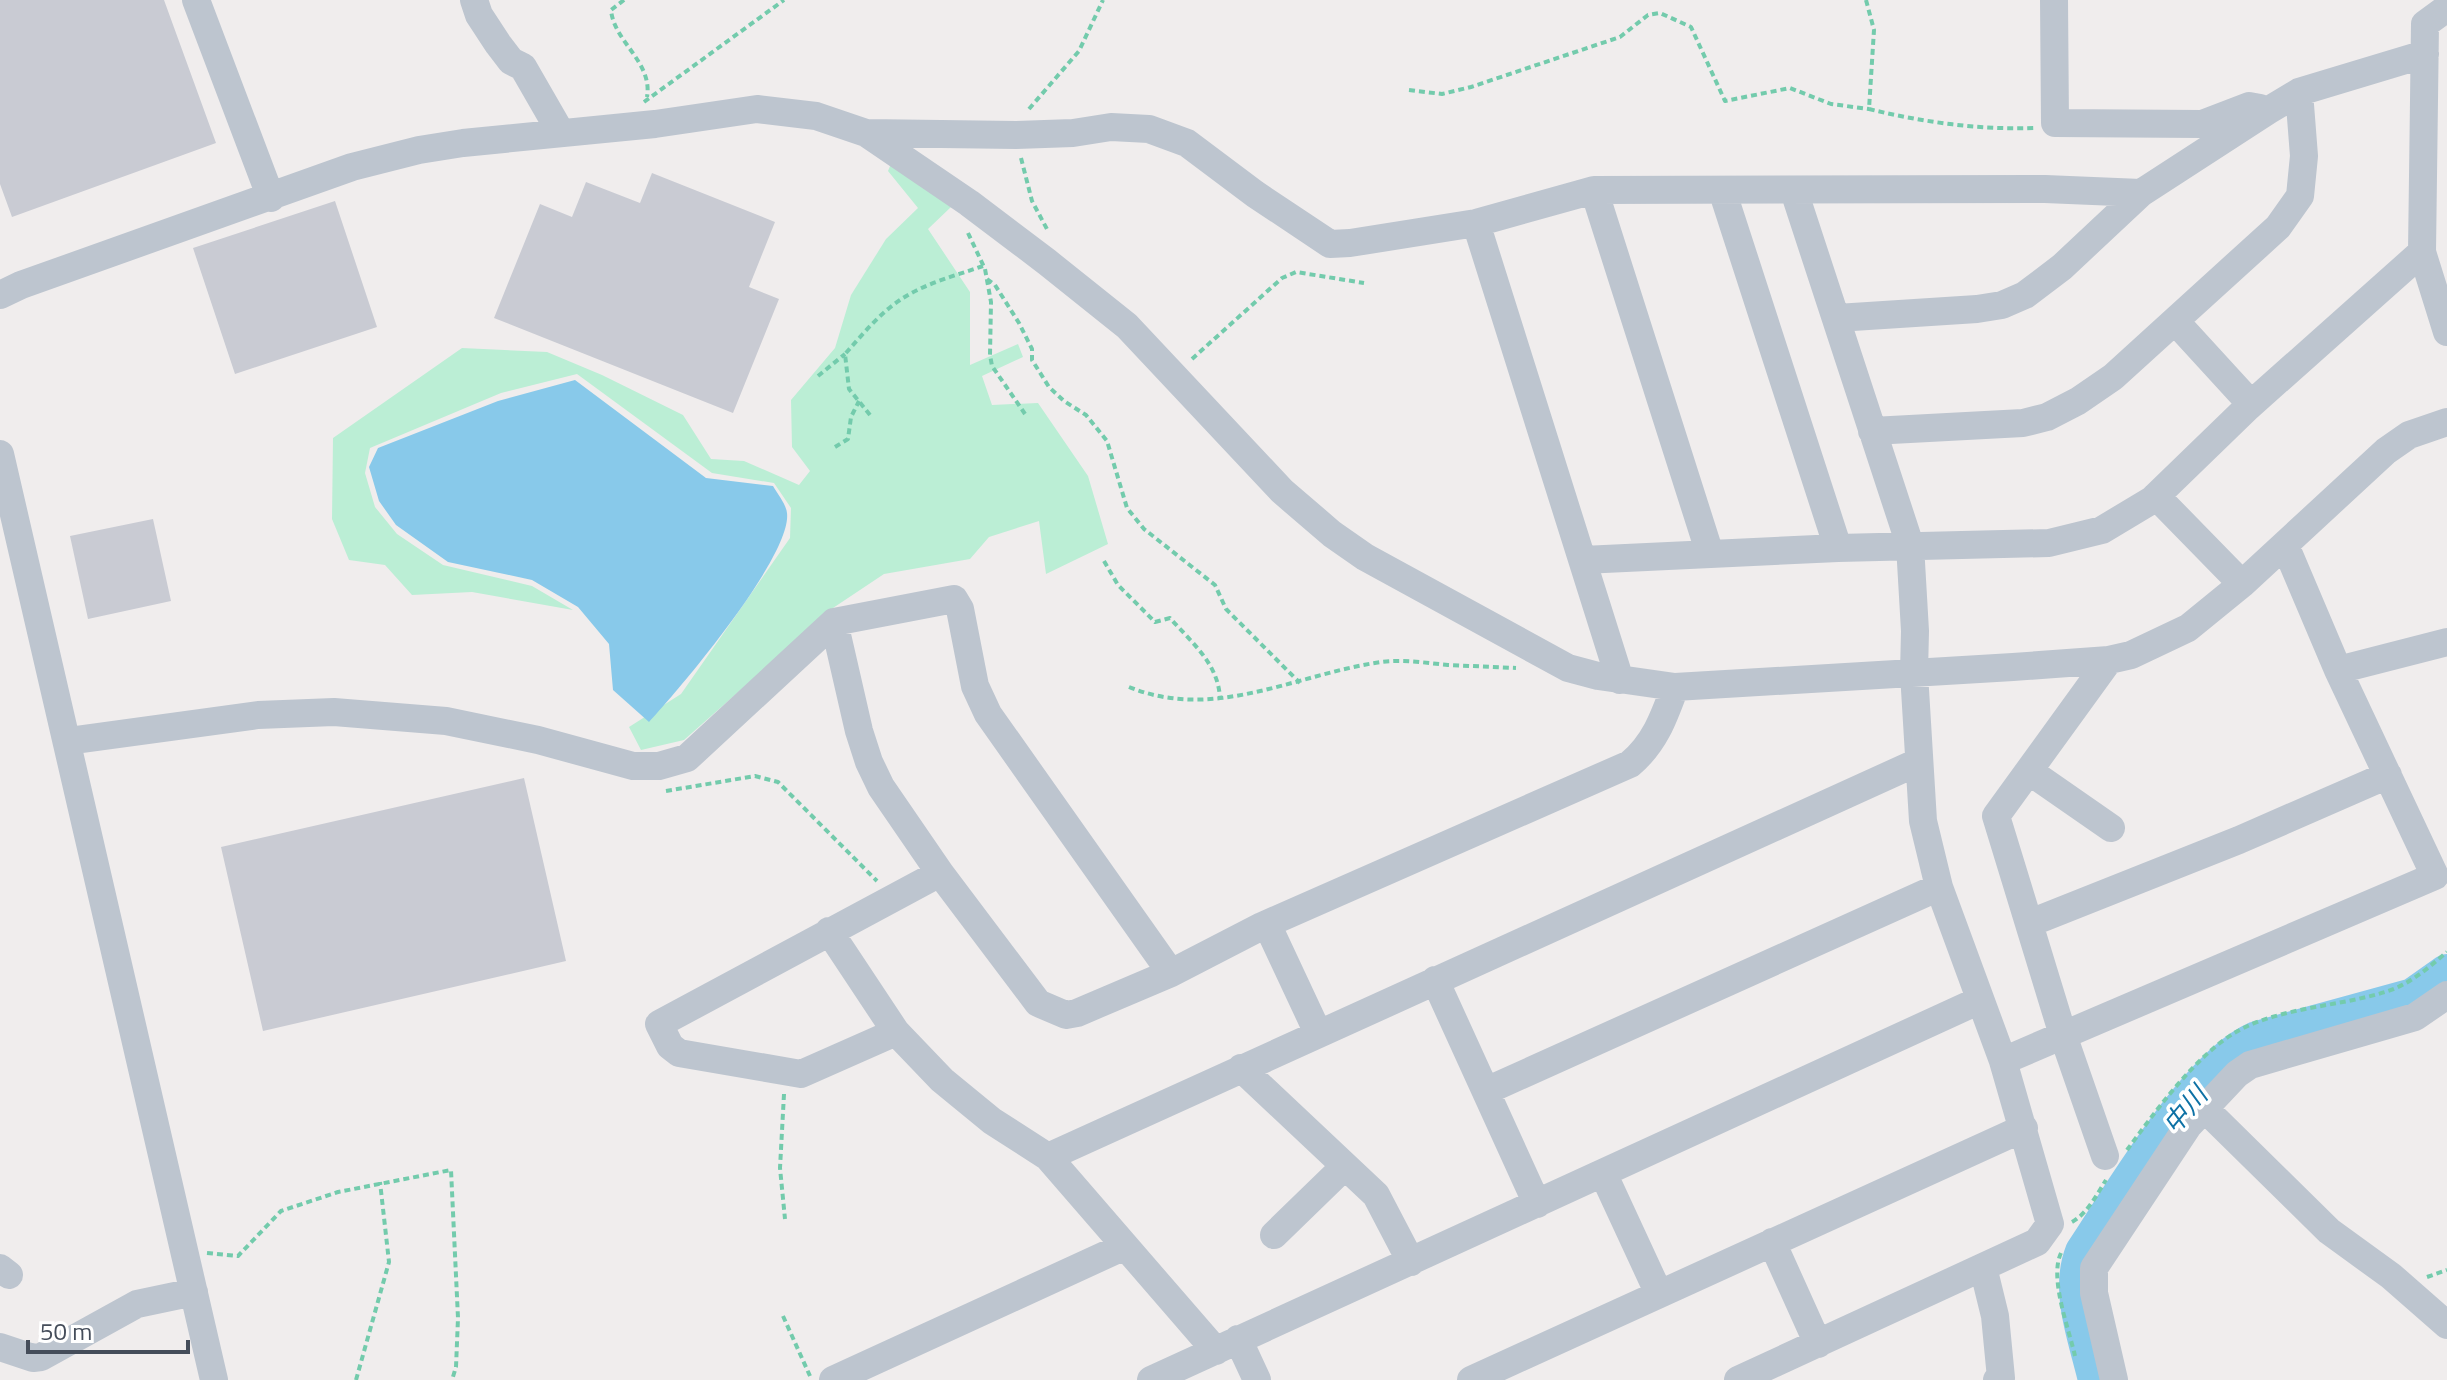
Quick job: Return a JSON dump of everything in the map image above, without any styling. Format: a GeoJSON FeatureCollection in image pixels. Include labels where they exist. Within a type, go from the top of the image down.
{"type":"FeatureCollection","features":[{"type":"Feature","properties":{"kind":"street"},"geometry":{"type":"LineString","coordinates":[[196,0],[271,198]]}},
{"type":"Feature","properties":{"kind":"street"},"geometry":{"type":"LineString","coordinates":[[474,0],[479,15],[498,44],[511,61],[523,67],[561,133]]}},
{"type":"Feature","properties":{"kind":"street"},"geometry":{"type":"LineString","coordinates":[[2054,0],[2055,123],[2202,124],[2249,106],[2269,110]]}},
{"type":"Feature","properties":{"kind":"street"},"geometry":{"type":"LineString","coordinates":[[2447,8],[2425,24],[2422,252],[2447,332]]}},
{"type":"Feature","properties":{"kind":"street"},"geometry":{"type":"LineString","coordinates":[[1837,318],[2002,305],[2025,295],[2062,267],[2141,193],[2269,110],[2299,92],[2425,54]]}},
{"type":"Feature","properties":{"kind":"street"},"geometry":{"type":"LineString","coordinates":[[1872,431],[2023,423],[2047,417],[2113,377],[2278,227],[2300,196],[2304,156],[2299,92]]}},
{"type":"Feature","properties":{"kind":"street"},"geometry":{"type":"LineString","coordinates":[[0,295],[352,167],[419,150],[561,133],[645,116],[757,109],[816,116],[866,133],[972,205],[1127,326],[1282,491],[1332,534],[1365,557],[1568,668],[1620,680],[1675,687],[2109,660],[2131,655],[2188,628],[2242,584],[2386,451],[2409,435],[2447,422]]}},
{"type":"Feature","properties":{"kind":"street"},"geometry":{"type":"LineString","coordinates":[[866,133],[1016,135],[1073,133],[1111,127],[1149,129],[1187,143],[1255,194],[1330,244],[1476,223],[1594,190],[2045,189],[2141,193]]}},
{"type":"Feature","properties":{"kind":"street"},"geometry":{"type":"LineString","coordinates":[[1594,190],[1710,554]]}},
{"type":"Feature","properties":{"kind":"street"},"geometry":{"type":"LineString","coordinates":[[1722,190],[1838,548]]}},
{"type":"Feature","properties":{"kind":"street"},"geometry":{"type":"LineString","coordinates":[[1738,1380],[2037,1242],[2050,1224],[2003,1061],[1939,887],[1923,821],[1910,545],[1794,191]]}},
{"type":"Feature","properties":{"kind":"street"},"geometry":{"type":"LineString","coordinates":[[1476,223],[1620,680]]}},
{"type":"Feature","properties":{"kind":"street"},"geometry":{"type":"LineString","coordinates":[[1583,560],[1910,545],[2049,543],[2102,530],[2156,496],[2251,404],[2422,252]]}},
{"type":"Feature","properties":{"kind":"street"},"geometry":{"type":"LineString","coordinates":[[2175,321],[2251,404]]}},
{"type":"Feature","properties":{"kind":"street"},"geometry":{"type":"LineString","coordinates":[[0,454],[214,1380]]}},
{"type":"Feature","properties":{"kind":"street"},"geometry":{"type":"LineString","coordinates":[[2156,496],[2242,584]]}},
{"type":"Feature","properties":{"kind":"street"},"geometry":{"type":"LineString","coordinates":[[2003,1061],[2435,876],[2338,670],[2285,545]]}},
{"type":"Feature","properties":{"kind":"street"},"geometry":{"type":"LineString","coordinates":[[68,741],[258,715],[334,712],[446,721],[538,740],[633,766],[659,766],[687,758],[834,622],[954,599],[960,609],[975,686],[988,714],[1171,973]]}},
{"type":"Feature","properties":{"kind":"street"},"geometry":{"type":"LineString","coordinates":[[834,622],[869,762],[881,787],[940,873],[1038,1003],[1066,1015],[1171,973],[1267,924],[1630,764],[1647,750],[1660,728],[1675,687]]}},
{"type":"Feature","properties":{"kind":"street"},"geometry":{"type":"LineString","coordinates":[[2338,670],[2447,642]]}},
{"type":"Feature","properties":{"kind":"street"},"geometry":{"type":"LineString","coordinates":[[2105,1156],[2063,1035],[1996,816],[2109,660]]}},
{"type":"Feature","properties":{"kind":"street"},"geometry":{"type":"LineString","coordinates":[[1048,1157],[1918,762]]}},
{"type":"Feature","properties":{"kind":"street"},"geometry":{"type":"LineString","coordinates":[[2029,771],[2111,828]]}},
{"type":"Feature","properties":{"kind":"street"},"geometry":{"type":"LineString","coordinates":[[2030,923],[2239,840],[2388,775]]}},
{"type":"Feature","properties":{"kind":"street"},"geometry":{"type":"LineString","coordinates":[[896,1032],[801,1074],[679,1053],[670,1046],[659,1024],[940,873]]}},
{"type":"Feature","properties":{"kind":"street"},"geometry":{"type":"LineString","coordinates":[[1486,1091],[1939,887]]}},
{"type":"Feature","properties":{"kind":"street"},"geometry":{"type":"LineString","coordinates":[[1267,924],[1318,1033]]}},
{"type":"Feature","properties":{"kind":"street"},"geometry":{"type":"LineString","coordinates":[[829,931],[896,1032],[942,1080],[992,1121],[1048,1157],[1125,1246],[1227,1345],[1257,1380]]}},
{"type":"Feature","properties":{"kind":"street"},"geometry":{"type":"LineString","coordinates":[[1435,980],[1537,1204]]}},
{"type":"Feature","properties":{"kind":"street"},"geometry":{"type":"LineString","coordinates":[[2114,1380],[2094,1293],[2094,1268],[2188,1126],[2237,1074],[2250,1065],[2415,1017],[2447,995]]}},
{"type":"Feature","properties":{"kind":"street"},"geometry":{"type":"LineString","coordinates":[[1151,1380],[1980,1000]]}},
{"type":"Feature","properties":{"kind":"street"},"geometry":{"type":"LineString","coordinates":[[1241,1068],[1376,1195],[1411,1262]]}},
{"type":"Feature","properties":{"kind":"street"},"geometry":{"type":"LineString","coordinates":[[2205,1109],[2329,1231],[2391,1276],[2447,1325]]}},
{"type":"Feature","properties":{"kind":"street"},"geometry":{"type":"LineString","coordinates":[[1471,1380],[2024,1128]]}},
{"type":"Feature","properties":{"kind":"street"},"geometry":{"type":"LineString","coordinates":[[1274,1235],[1345,1166]]}},
{"type":"Feature","properties":{"kind":"street"},"geometry":{"type":"LineString","coordinates":[[1603,1173],[1659,1294]]}},
{"type":"Feature","properties":{"kind":"street"},"geometry":{"type":"LineString","coordinates":[[1772,1242],[1818,1344]]}},
{"type":"Feature","properties":{"kind":"street"},"geometry":{"type":"LineString","coordinates":[[833,1380],[1125,1246]]}},
{"type":"Feature","properties":{"kind":"street"},"geometry":{"type":"LineString","coordinates":[[1983,1267],[1995,1316],[2001,1378],[1997,1380]]}},
{"type":"Feature","properties":{"kind":"street"},"geometry":{"type":"LineString","coordinates":[[0,1347],[33,1358],[41,1357],[137,1304],[194,1292]]}},
{"type":"Feature","properties":{"kind":"path"},"geometry":{"type":"LineString","coordinates":[[624,0],[611,10],[612,22],[641,65],[649,87],[645,116]]}},
{"type":"Feature","properties":{"kind":"path"},"geometry":{"type":"LineString","coordinates":[[645,116],[784,0]]}},
{"type":"Feature","properties":{"kind":"path"},"geometry":{"type":"LineString","coordinates":[[1866,0],[1874,30],[1869,109]]}},
{"type":"Feature","properties":{"kind":"path"},"geometry":{"type":"LineString","coordinates":[[1409,90],[1442,94],[1471,87],[1620,37],[1648,15],[1660,13],[1691,27],[1725,101],[1790,88],[1831,104],[1895,116],[2006,129],[2049,128],[2055,123]]}},
{"type":"Feature","properties":{"kind":"path"},"geometry":{"type":"LineString","coordinates":[[972,205],[965,218],[965,228],[987,279],[991,302],[992,366],[1025,414]]}},
{"type":"Feature","properties":{"kind":"path"},"geometry":{"type":"LineString","coordinates":[[818,376],[845,354],[881,314],[900,300],[922,287],[983,266]]}},
{"type":"Feature","properties":{"kind":"path"},"geometry":{"type":"LineString","coordinates":[[1173,375],[1282,278],[1296,272],[1364,283]]}},
{"type":"Feature","properties":{"kind":"path"},"geometry":{"type":"LineString","coordinates":[[987,279],[995,285],[1019,323],[1032,349],[1032,360],[1049,387],[1086,415],[1107,441],[1127,508],[1144,529],[1215,585],[1226,609],[1300,683]]}},
{"type":"Feature","properties":{"kind":"path"},"geometry":{"type":"LineString","coordinates":[[845,354],[849,389],[870,415]]}},
{"type":"Feature","properties":{"kind":"path"},"geometry":{"type":"LineString","coordinates":[[835,447],[848,439],[851,417],[859,401]]}},
{"type":"Feature","properties":{"kind":"path"},"geometry":{"type":"LineString","coordinates":[[1104,561],[1118,585],[1155,622],[1170,618],[1212,665],[1219,684],[1220,699]]}},
{"type":"Feature","properties":{"kind":"path"},"geometry":{"type":"LineString","coordinates":[[1129,687],[1154,697],[1190,701],[1220,699],[1382,662],[1425,661],[1526,668],[1540,662],[1545,655]]}},
{"type":"Feature","properties":{"kind":"path"},"geometry":{"type":"LineString","coordinates":[[658,792],[755,776],[778,782],[893,898]]}},
{"type":"Feature","properties":{"kind":"path"},"geometry":{"type":"LineString","coordinates":[[785,1219],[780,1168],[786,1071]]}},
{"type":"Feature","properties":{"kind":"path"},"geometry":{"type":"LineString","coordinates":[[185,1252],[238,1256],[281,1211],[338,1192],[451,1170],[458,1318],[456,1367],[452,1380]]}},
{"type":"Feature","properties":{"kind":"path"},"geometry":{"type":"LineString","coordinates":[[356,1380],[389,1262],[380,1182]]}},
{"type":"Feature","properties":{"kind":"path"},"geometry":{"type":"LineString","coordinates":[[2063,1248],[2057,1261],[2058,1284],[2075,1356]]}},
{"type":"Feature","properties":{"kind":"path"},"geometry":{"type":"LineString","coordinates":[[783,1316],[812,1380]]}},
{"type":"Feature","properties":{"kind":"green space"},"geometry":{"type":"Polygon","coordinates":[[[893,159],[951,207],[928,229],[970,292],[970,365],[1018,344],[1023,357],[982,376],[992,405],[1038,403],[1088,476],[1108,544],[1046,574],[1039,521],[989,537],[970,559],[884,574],[833,608],[684,740],[641,750],[629,727],[681,694],[790,538],[791,508],[774,483],[712,473],[577,374],[501,393],[370,448],[365,473],[375,507],[397,534],[443,565],[532,586],[573,610],[472,592],[412,595],[385,565],[349,560],[332,519],[333,438],[462,348],[547,352],[683,415],[711,459],[744,461],[799,485],[810,471],[792,447],[791,400],[835,348],[851,295],[886,239],[918,208],[888,171],[893,159]]]}},
{"type":"Feature","properties":{"kind":"water"},"geometry":{"type":"Polygon","coordinates":[[[575,380],[706,478],[773,486],[787,513],[784,533],[754,589],[708,653],[649,722],[613,690],[609,644],[578,607],[532,580],[448,562],[396,525],[379,501],[369,467],[378,448],[498,401],[575,380]]]}},
{"type":"Feature","properties":{"kind":"building"},"geometry":{"type":"Polygon","coordinates":[[[0,0],[164,0],[216,143],[12,217],[0,184],[0,0]]]}},
{"type":"Feature","properties":{"kind":"building"},"geometry":{"type":"Polygon","coordinates":[[[652,173],[775,222],[749,287],[779,299],[733,413],[494,318],[540,204],[572,217],[586,182],[640,203],[652,173]]]}},
{"type":"Feature","properties":{"kind":"building"},"geometry":{"type":"Polygon","coordinates":[[[335,201],[377,327],[235,374],[193,248],[335,201]]]}},
{"type":"Feature","properties":{"kind":"building"},"geometry":{"type":"Polygon","coordinates":[[[153,519],[171,601],[88,619],[70,536],[153,519]]]}},
{"type":"Feature","properties":{"kind":"building"},"geometry":{"type":"Polygon","coordinates":[[[524,778],[566,961],[263,1031],[221,847],[524,778]]]}},
{"type":"Feature","properties":{"kind":"waterway","name":"中川"},"geometry":{"type":"LineString","coordinates":[[2097,1380],[2079,1300],[2078,1283],[2084,1252],[2186,1103],[2234,1054],[2257,1040],[2413,997],[2447,973]]}}]}
